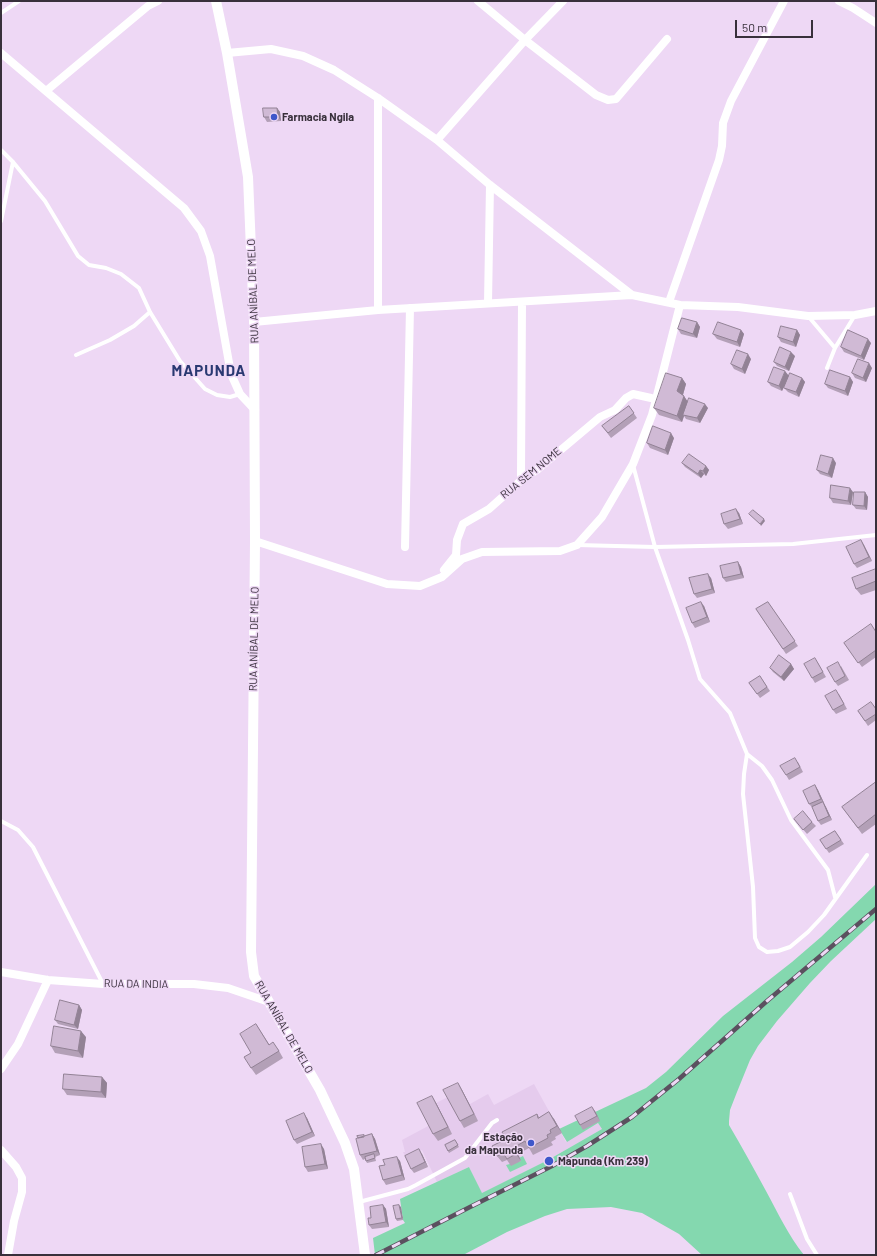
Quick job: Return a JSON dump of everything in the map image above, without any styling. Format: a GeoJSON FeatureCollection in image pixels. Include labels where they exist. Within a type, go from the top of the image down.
{"type":"FeatureCollection","features":[{"type":"Feature","properties":{"kind":"street"},"geometry":{"type":"LineString","coordinates":[[46,91],[146,3],[158,1]]}},
{"type":"Feature","properties":{"kind":"street","name":"RUA ANÍBAL DE MELO"},"geometry":{"type":"LineString","coordinates":[[216,1],[227,52],[248,177],[254,322],[255,541],[250,924],[251,952],[254,976],[320,1090],[345,1143],[354,1169],[365,1255]]}},
{"type":"Feature","properties":{"kind":"street"},"geometry":{"type":"LineString","coordinates":[[478,1],[524,40],[596,95],[608,100],[616,99],[668,39]]}},
{"type":"Feature","properties":{"kind":"street"},"geometry":{"type":"LineString","coordinates":[[437,140],[524,40],[563,1]]}},
{"type":"Feature","properties":{"kind":"street"},"geometry":{"type":"LineString","coordinates":[[669,302],[719,160],[722,146],[723,123],[731,101],[784,1]]}},
{"type":"Feature","properties":{"kind":"street"},"geometry":{"type":"LineString","coordinates":[[839,1],[853,8],[876,24]]}},
{"type":"Feature","properties":{"kind":"street"},"geometry":{"type":"LineString","coordinates":[[227,52],[271,49],[303,56],[334,70],[378,98],[437,140],[490,185],[632,296]]}},
{"type":"Feature","properties":{"kind":"street"},"geometry":{"type":"LineString","coordinates":[[1,53],[184,208],[201,231],[210,256],[231,374],[240,394],[255,410]]}},
{"type":"Feature","properties":{"kind":"street"},"geometry":{"type":"LineString","coordinates":[[378,98],[378,310]]}},
{"type":"Feature","properties":{"kind":"street"},"geometry":{"type":"LineString","coordinates":[[488,303],[490,185]]}},
{"type":"Feature","properties":{"kind":"street"},"geometry":{"type":"LineString","coordinates":[[254,322],[378,310],[632,296],[680,305],[738,307],[808,316],[855,316],[876,311]]}},
{"type":"Feature","properties":{"kind":"street"},"geometry":{"type":"LineString","coordinates":[[521,476],[522,302]]}},
{"type":"Feature","properties":{"kind":"street"},"geometry":{"type":"LineString","coordinates":[[255,541],[387,584],[420,586],[442,577],[462,559],[482,552],[560,551],[577,545],[602,517],[632,464],[652,415],[680,305]]}},
{"type":"Feature","properties":{"kind":"street"},"geometry":{"type":"LineString","coordinates":[[406,547],[410,308]]}},
{"type":"Feature","properties":{"kind":"street","name":"RUA SEM NOME"},"geometry":{"type":"LineString","coordinates":[[438,578],[456,555],[457,540],[463,524],[489,509],[525,476],[537,470],[600,417],[614,410],[626,398],[633,394],[651,398]]}},
{"type":"Feature","properties":{"kind":"street","name":"RUA DA INDIA"},"geometry":{"type":"LineString","coordinates":[[1,972],[48,980],[103,984],[194,984],[228,988],[269,1002]]}},
{"type":"Feature","properties":{"kind":"street"},"geometry":{"type":"LineString","coordinates":[[1,1069],[18,1044],[48,980]]}},
{"type":"Feature","properties":{"kind":"street"},"geometry":{"type":"LineString","coordinates":[[1,1150],[16,1167],[22,1178],[22,1192],[14,1221],[8,1255]]}},
{"type":"Feature","properties":{"kind":"lane"},"geometry":{"type":"LineString","coordinates":[[1,13],[19,1]]}},
{"type":"Feature","properties":{"kind":"lane"},"geometry":{"type":"LineString","coordinates":[[1,150],[13,162],[45,201],[78,256],[88,265],[106,268],[122,274],[139,288],[150,312],[180,361],[206,389],[217,395],[230,397],[240,394]]}},
{"type":"Feature","properties":{"kind":"lane"},"geometry":{"type":"LineString","coordinates":[[1,221],[13,162]]}},
{"type":"Feature","properties":{"kind":"lane"},"geometry":{"type":"LineString","coordinates":[[76,355],[110,340],[134,326],[150,312]]}},
{"type":"Feature","properties":{"kind":"lane"},"geometry":{"type":"LineString","coordinates":[[808,316],[835,348]]}},
{"type":"Feature","properties":{"kind":"lane"},"geometry":{"type":"LineString","coordinates":[[827,368],[835,348],[855,316]]}},
{"type":"Feature","properties":{"kind":"lane"},"geometry":{"type":"LineString","coordinates":[[632,464],[655,547],[688,640],[700,679],[730,713],[747,754],[762,766],[772,780],[791,820],[828,870],[835,897]]}},
{"type":"Feature","properties":{"kind":"lane"},"geometry":{"type":"LineString","coordinates":[[577,545],[655,547],[793,544],[876,535]]}},
{"type":"Feature","properties":{"kind":"lane"},"geometry":{"type":"LineString","coordinates":[[747,754],[743,794],[753,887],[755,938],[759,947],[767,952],[778,951],[790,947],[808,932],[824,915],[835,897],[867,855]]}},
{"type":"Feature","properties":{"kind":"lane"},"geometry":{"type":"LineString","coordinates":[[1,821],[18,830],[33,846],[103,984]]}},
{"type":"Feature","properties":{"kind":"lane"},"geometry":{"type":"LineString","coordinates":[[358,1202],[408,1189],[465,1158],[492,1123],[497,1120]]}},
{"type":"Feature","properties":{"kind":"lane"},"geometry":{"type":"LineString","coordinates":[[790,1194],[807,1239],[817,1255]]}},
{"type":"Feature","properties":{"kind":"shaded area"},"geometry":{"type":"Polygon","coordinates":[[[534,1084],[566,1142],[598,1123],[602,1129],[548,1160],[482,1194],[469,1167],[437,1182],[422,1150],[406,1159],[403,1152],[405,1152],[402,1140],[430,1125],[422,1110],[462,1090],[470,1104],[488,1094],[494,1105],[534,1084]]]}},
{"type":"Feature","properties":{"kind":"green space"},"geometry":{"type":"Polygon","coordinates":[[[876,884],[876,919],[831,961],[777,1021],[758,1046],[750,1060],[730,1110],[729,1125],[788,1232],[804,1255],[702,1255],[679,1234],[642,1213],[611,1207],[567,1209],[545,1216],[507,1232],[465,1254],[375,1255],[373,1238],[405,1223],[403,1220],[400,1199],[469,1167],[482,1193],[548,1160],[602,1129],[598,1123],[567,1142],[559,1129],[646,1088],[666,1072],[723,1016],[792,962],[821,937],[876,884]]]}},
{"type":"Feature","properties":{"kind":"green space"},"geometry":{"type":"Polygon","coordinates":[[[523,1156],[527,1164],[510,1172],[506,1165],[521,1161],[519,1158],[523,1156]]]}},
{"type":"Feature","properties":{"kind":"building"},"geometry":{"type":"Polygon","coordinates":[[[263,108],[277,108],[278,117],[264,117],[263,108]]]}},
{"type":"Feature","properties":{"kind":"building"},"geometry":{"type":"Polygon","coordinates":[[[682,318],[697,322],[693,334],[678,329],[682,318]]]}},
{"type":"Feature","properties":{"kind":"building"},"geometry":{"type":"Polygon","coordinates":[[[718,322],[741,330],[737,342],[713,334],[718,322]]]}},
{"type":"Feature","properties":{"kind":"building"},"geometry":{"type":"Polygon","coordinates":[[[781,326],[797,330],[793,342],[778,337],[781,326]]]}},
{"type":"Feature","properties":{"kind":"building"},"geometry":{"type":"Polygon","coordinates":[[[848,330],[868,339],[861,356],[841,347],[848,330]]]}},
{"type":"Feature","properties":{"kind":"building"},"geometry":{"type":"Polygon","coordinates":[[[780,347],[791,352],[785,367],[774,362],[780,347]]]}},
{"type":"Feature","properties":{"kind":"building"},"geometry":{"type":"Polygon","coordinates":[[[737,350],[748,354],[742,369],[731,364],[737,350]]]}},
{"type":"Feature","properties":{"kind":"building"},"geometry":{"type":"Polygon","coordinates":[[[858,359],[869,363],[863,378],[852,373],[858,359]]]}},
{"type":"Feature","properties":{"kind":"building"},"geometry":{"type":"Polygon","coordinates":[[[774,367],[785,371],[779,386],[768,382],[774,367]]]}},
{"type":"Feature","properties":{"kind":"building"},"geometry":{"type":"Polygon","coordinates":[[[830,370],[850,377],[845,391],[825,384],[830,370]]]}},
{"type":"Feature","properties":{"kind":"building"},"geometry":{"type":"Polygon","coordinates":[[[666,373],[682,378],[677,391],[684,396],[677,416],[654,408],[666,373]]]}},
{"type":"Feature","properties":{"kind":"building"},"geometry":{"type":"Polygon","coordinates":[[[790,373],[802,378],[796,392],[784,388],[790,373]]]}},
{"type":"Feature","properties":{"kind":"building"},"geometry":{"type":"Polygon","coordinates":[[[689,398],[705,404],[697,418],[683,415],[689,398]]]}},
{"type":"Feature","properties":{"kind":"building"},"geometry":{"type":"Polygon","coordinates":[[[629,406],[634,413],[608,433],[602,426],[629,406]]]}},
{"type":"Feature","properties":{"kind":"building"},"geometry":{"type":"Polygon","coordinates":[[[653,426],[671,433],[665,450],[647,443],[653,426]]]}},
{"type":"Feature","properties":{"kind":"building"},"geometry":{"type":"Polygon","coordinates":[[[689,454],[706,466],[703,471],[700,470],[698,474],[682,463],[689,454]]]}},
{"type":"Feature","properties":{"kind":"building"},"geometry":{"type":"Polygon","coordinates":[[[821,455],[833,458],[828,474],[817,470],[821,455]]]}},
{"type":"Feature","properties":{"kind":"building"},"geometry":{"type":"Polygon","coordinates":[[[831,485],[850,488],[848,501],[830,498],[831,485]]]}},
{"type":"Feature","properties":{"kind":"building"},"geometry":{"type":"Polygon","coordinates":[[[854,492],[865,492],[864,506],[853,505],[854,492]]]}},
{"type":"Feature","properties":{"kind":"building"},"geometry":{"type":"Polygon","coordinates":[[[736,509],[740,519],[724,524],[721,514],[736,509]]]}},
{"type":"Feature","properties":{"kind":"building"},"geometry":{"type":"Polygon","coordinates":[[[753,510],[764,519],[760,524],[749,514],[753,510]]]}},
{"type":"Feature","properties":{"kind":"building"},"geometry":{"type":"Polygon","coordinates":[[[861,540],[869,557],[854,564],[846,547],[861,540]]]}},
{"type":"Feature","properties":{"kind":"building"},"geometry":{"type":"Polygon","coordinates":[[[738,562],[741,574],[723,578],[720,566],[738,562]]]}},
{"type":"Feature","properties":{"kind":"building"},"geometry":{"type":"Polygon","coordinates":[[[876,569],[876,581],[856,589],[852,578],[876,569]]]}},
{"type":"Feature","properties":{"kind":"building"},"geometry":{"type":"Polygon","coordinates":[[[708,574],[712,589],[694,594],[689,578],[708,574]]]}},
{"type":"Feature","properties":{"kind":"building"},"geometry":{"type":"Polygon","coordinates":[[[701,602],[707,617],[692,623],[686,608],[701,602]]]}},
{"type":"Feature","properties":{"kind":"building"},"geometry":{"type":"Polygon","coordinates":[[[768,602],[795,641],[783,649],[756,609],[768,602]]]}},
{"type":"Feature","properties":{"kind":"building"},"geometry":{"type":"Polygon","coordinates":[[[871,624],[876,632],[876,650],[858,663],[844,643],[871,624]]]}},
{"type":"Feature","properties":{"kind":"building"},"geometry":{"type":"Polygon","coordinates":[[[779,655],[791,664],[781,677],[770,668],[779,655]]]}},
{"type":"Feature","properties":{"kind":"building"},"geometry":{"type":"Polygon","coordinates":[[[815,658],[823,672],[812,678],[804,664],[815,658]]]}},
{"type":"Feature","properties":{"kind":"building"},"geometry":{"type":"Polygon","coordinates":[[[838,662],[845,676],[835,682],[827,668],[838,662]]]}},
{"type":"Feature","properties":{"kind":"building"},"geometry":{"type":"Polygon","coordinates":[[[760,676],[767,687],[757,694],[749,683],[760,676]]]}},
{"type":"Feature","properties":{"kind":"building"},"geometry":{"type":"Polygon","coordinates":[[[836,690],[844,704],[833,710],[825,696],[836,690]]]}},
{"type":"Feature","properties":{"kind":"building"},"geometry":{"type":"Polygon","coordinates":[[[871,702],[876,709],[876,714],[865,721],[858,711],[871,702]]]}},
{"type":"Feature","properties":{"kind":"building"},"geometry":{"type":"Polygon","coordinates":[[[795,758],[800,767],[786,775],[780,766],[795,758]]]}},
{"type":"Feature","properties":{"kind":"building"},"geometry":{"type":"Polygon","coordinates":[[[876,782],[876,814],[858,828],[842,807],[876,782]]]}},
{"type":"Feature","properties":{"kind":"building"},"geometry":{"type":"Polygon","coordinates":[[[815,785],[821,799],[809,804],[803,791],[815,785]]]}},
{"type":"Feature","properties":{"kind":"building"},"geometry":{"type":"Polygon","coordinates":[[[823,802],[829,816],[818,821],[812,807],[823,802]]]}},
{"type":"Feature","properties":{"kind":"building"},"geometry":{"type":"Polygon","coordinates":[[[803,811],[812,822],[803,830],[794,819],[803,811]]]}},
{"type":"Feature","properties":{"kind":"building"},"geometry":{"type":"Polygon","coordinates":[[[835,831],[841,840],[826,849],[820,840],[835,831]]]}},
{"type":"Feature","properties":{"kind":"building"},"geometry":{"type":"Polygon","coordinates":[[[60,1000],[79,1005],[74,1025],[55,1020],[60,1000]]]}},
{"type":"Feature","properties":{"kind":"building"},"geometry":{"type":"Polygon","coordinates":[[[256,1024],[269,1045],[273,1042],[279,1051],[251,1068],[244,1057],[251,1053],[240,1034],[256,1024]]]}},
{"type":"Feature","properties":{"kind":"building"},"geometry":{"type":"Polygon","coordinates":[[[54,1026],[81,1031],[78,1051],[51,1046],[54,1026]]]}},
{"type":"Feature","properties":{"kind":"building"},"geometry":{"type":"Polygon","coordinates":[[[64,1074],[102,1077],[101,1092],[63,1089],[64,1074]]]}},
{"type":"Feature","properties":{"kind":"building"},"geometry":{"type":"Polygon","coordinates":[[[458,1083],[474,1114],[460,1121],[443,1090],[458,1083]]]}},
{"type":"Feature","properties":{"kind":"building"},"geometry":{"type":"Polygon","coordinates":[[[432,1096],[448,1127],[433,1134],[417,1103],[432,1096]]]}},
{"type":"Feature","properties":{"kind":"building"},"geometry":{"type":"Polygon","coordinates":[[[592,1107],[597,1116],[580,1125],[575,1116],[592,1107]]]}},
{"type":"Feature","properties":{"kind":"building"},"geometry":{"type":"Polygon","coordinates":[[[549,1112],[557,1126],[550,1130],[551,1133],[547,1135],[548,1138],[529,1148],[525,1141],[513,1148],[516,1154],[507,1159],[503,1153],[497,1156],[492,1146],[506,1139],[502,1132],[537,1114],[538,1118],[549,1112]]]}},
{"type":"Feature","properties":{"kind":"building"},"geometry":{"type":"Polygon","coordinates":[[[304,1113],[312,1132],[294,1140],[286,1121],[304,1113]]]}},
{"type":"Feature","properties":{"kind":"building"},"geometry":{"type":"Polygon","coordinates":[[[372,1134],[377,1151],[360,1155],[356,1139],[372,1134]]]}},
{"type":"Feature","properties":{"kind":"building"},"geometry":{"type":"Polygon","coordinates":[[[364,1135],[364,1137],[358,1138],[357,1136],[364,1135]]]}},
{"type":"Feature","properties":{"kind":"building"},"geometry":{"type":"Polygon","coordinates":[[[455,1140],[458,1145],[448,1151],[445,1145],[455,1140]]]}},
{"type":"Feature","properties":{"kind":"building"},"geometry":{"type":"Polygon","coordinates":[[[321,1144],[325,1164],[305,1167],[302,1147],[321,1144]]]}},
{"type":"Feature","properties":{"kind":"building"},"geometry":{"type":"Polygon","coordinates":[[[419,1149],[425,1162],[411,1169],[405,1156],[419,1149]]]}},
{"type":"Feature","properties":{"kind":"building"},"geometry":{"type":"Polygon","coordinates":[[[374,1154],[375,1158],[366,1161],[365,1157],[374,1154]]]}},
{"type":"Feature","properties":{"kind":"building"},"geometry":{"type":"Polygon","coordinates":[[[397,1157],[402,1175],[383,1180],[379,1166],[385,1165],[383,1160],[397,1157]]]}},
{"type":"Feature","properties":{"kind":"building"},"geometry":{"type":"Polygon","coordinates":[[[383,1205],[386,1222],[369,1225],[368,1218],[371,1218],[370,1207],[383,1205]]]}},
{"type":"Feature","properties":{"kind":"building"},"geometry":{"type":"Polygon","coordinates":[[[399,1205],[402,1218],[396,1219],[393,1206],[399,1205]]]}},
{"type":"Feature","properties":{"kind":"railway"},"geometry":{"type":"LineString","coordinates":[[376,1255],[552,1166],[587,1146],[632,1117],[679,1079],[767,1001],[876,909]]}},
{"type":"Feature","properties":{"kind":"place","name":"Farmacia Ngila"},"geometry":{"type":"Point","coordinates":[274,117]}},
{"type":"Feature","properties":{"kind":"place","name":"Estação da Mapunda"},"geometry":{"type":"Point","coordinates":[531,1143]}},
{"type":"Feature","properties":{"kind":"place","name":"Mapunda (Km 239)"},"geometry":{"type":"Point","coordinates":[549,1161]}},
{"type":"Feature","properties":{"kind":"district","name":"MAPUNDA"},"geometry":{"type":"Point","coordinates":[209,371]}}]}
